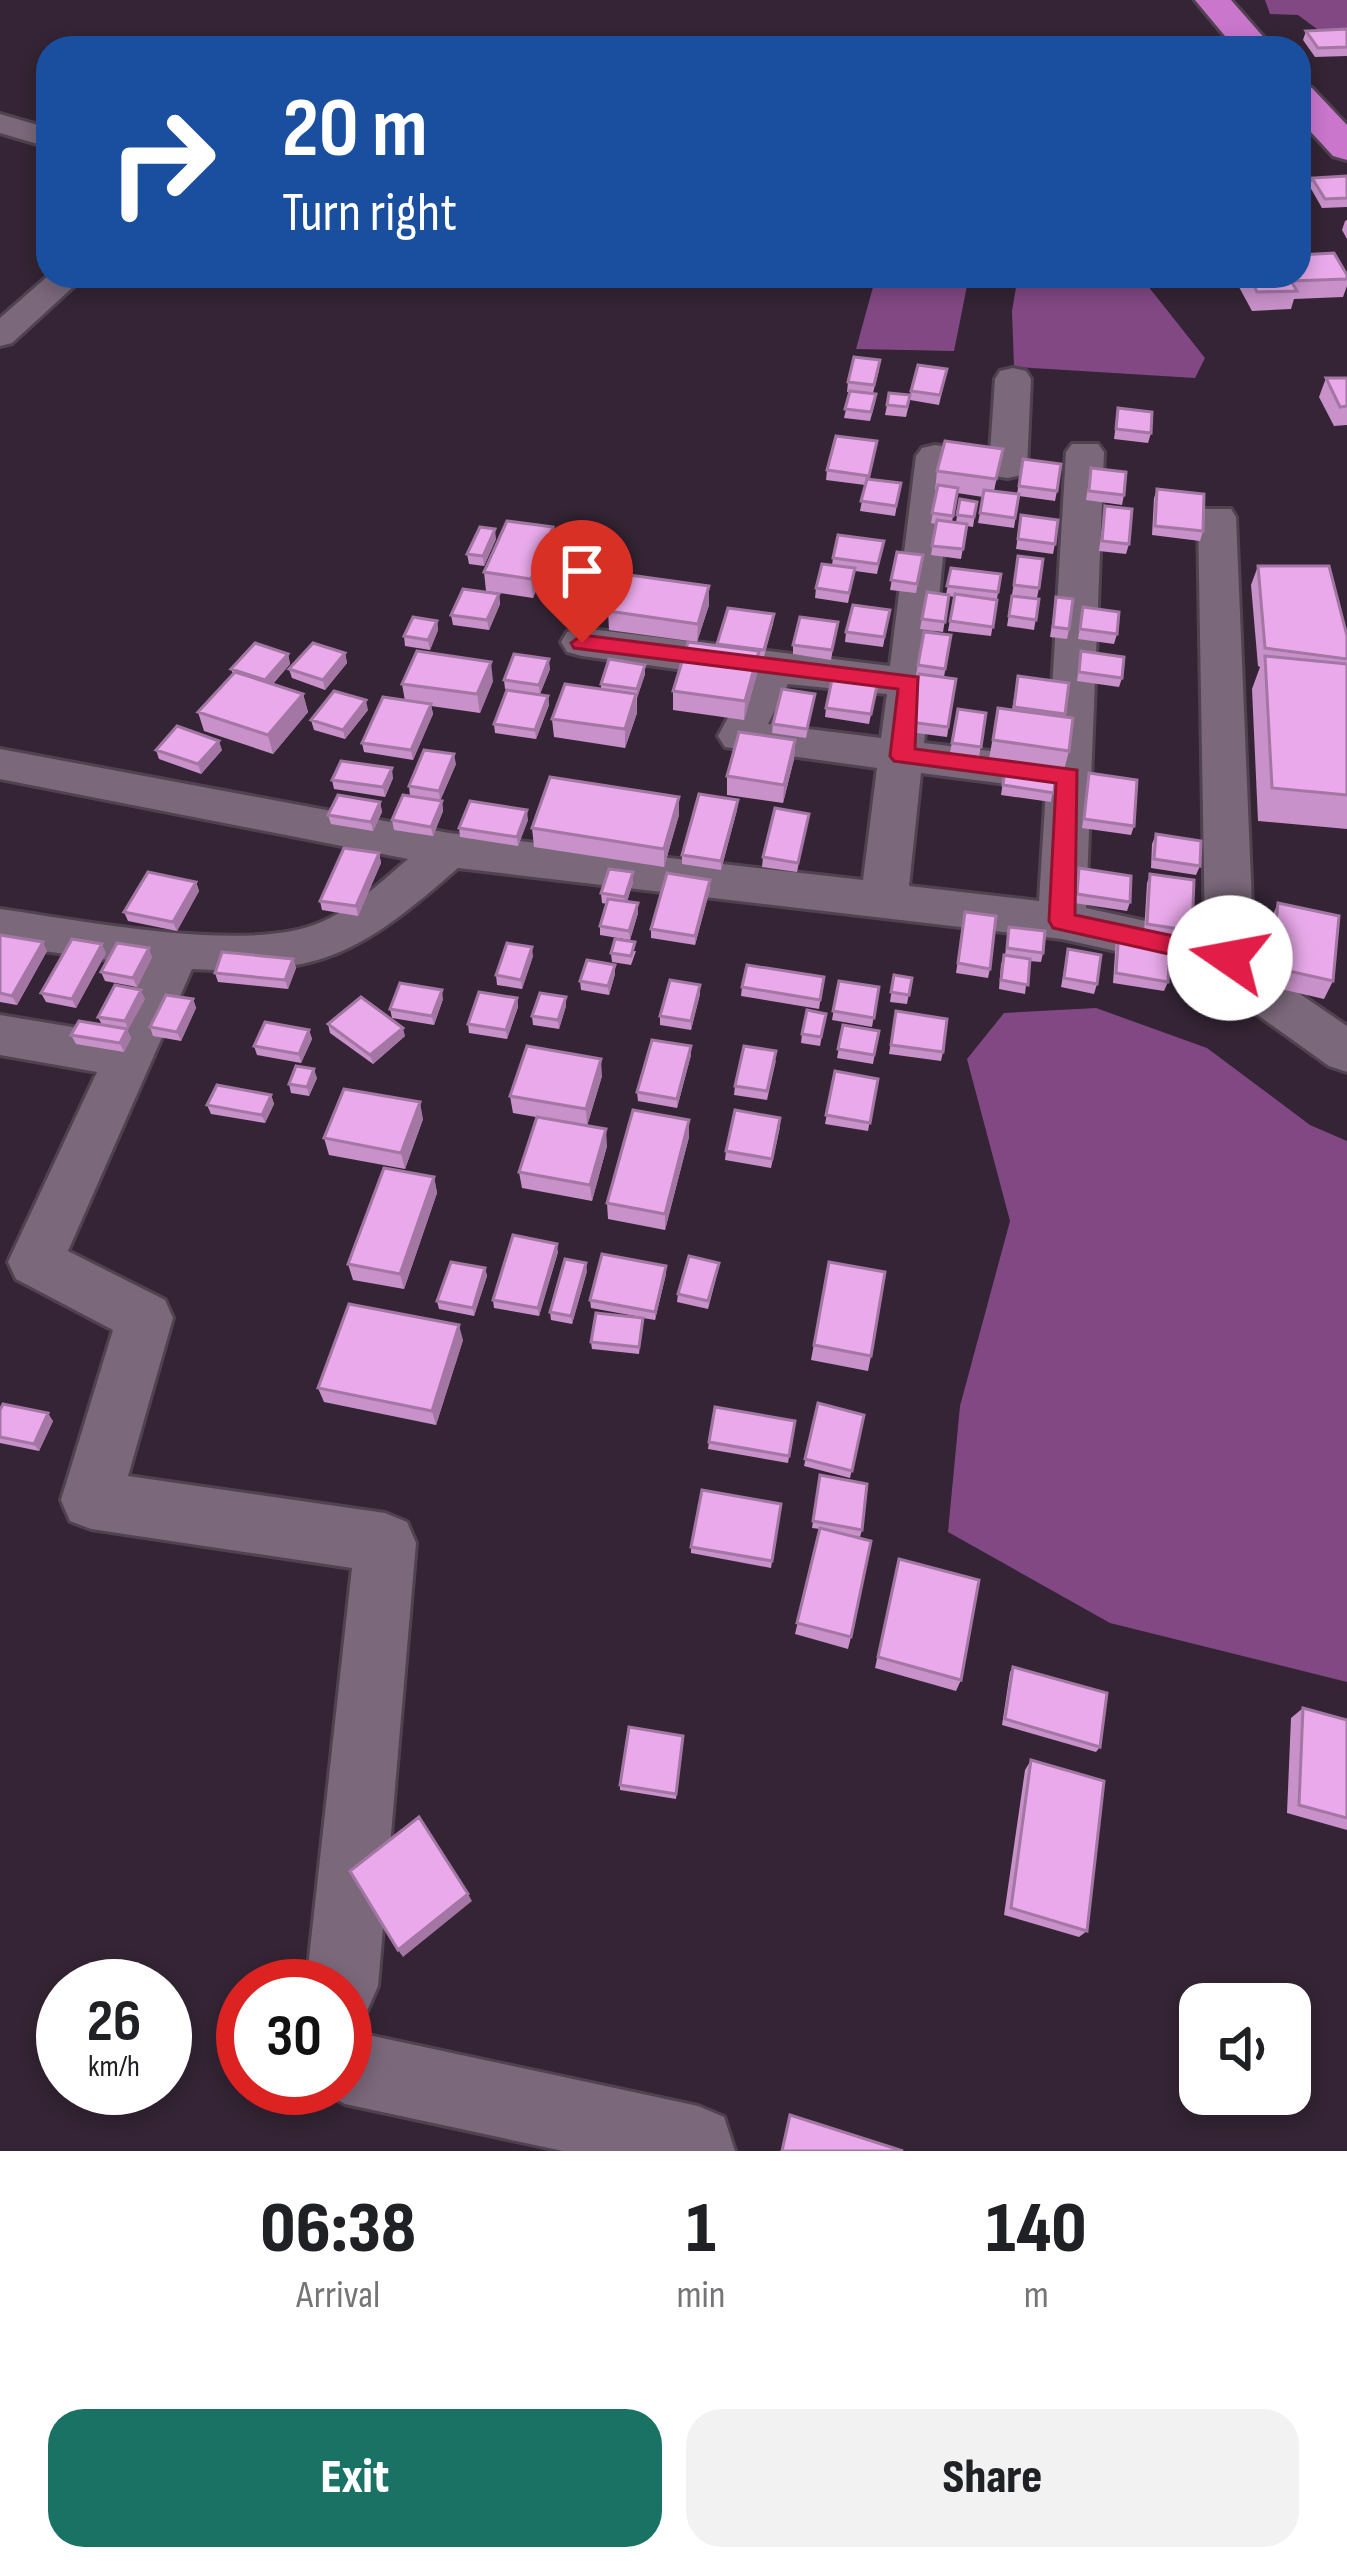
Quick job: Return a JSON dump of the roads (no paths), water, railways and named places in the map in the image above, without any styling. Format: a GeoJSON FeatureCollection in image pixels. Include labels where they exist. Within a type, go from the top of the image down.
{"type":"FeatureCollection","features":[{"type":"Feature","properties":{"kind":"highway"},"geometry":{"type":"LineString","coordinates":[[1212,0],[1244,36]]}},
{"type":"Feature","properties":{"kind":"highway"},"geometry":{"type":"LineString","coordinates":[[1311,109],[1347,148]]}},
{"type":"Feature","properties":{"kind":"street"},"geometry":{"type":"LineString","coordinates":[[0,123],[36,134]]}},
{"type":"Feature","properties":{"kind":"street"},"geometry":{"type":"LineString","coordinates":[[0,336],[54,288]]}},
{"type":"Feature","properties":{"kind":"street"},"geometry":{"type":"LineString","coordinates":[[884,901],[935,456],[1008,467],[1013,379]]}},
{"type":"Feature","properties":{"kind":"street"},"geometry":{"type":"LineString","coordinates":[[1062,921],[1085,452]]}},
{"type":"Feature","properties":{"kind":"street"},"geometry":{"type":"LineString","coordinates":[[1217,518],[1230,958]]}},
{"type":"Feature","properties":{"kind":"street"},"geometry":{"type":"LineString","coordinates":[[582,643],[910,682]]}},
{"type":"Feature","properties":{"kind":"street"},"geometry":{"type":"LineString","coordinates":[[775,668],[740,736],[1069,776]]}},
{"type":"Feature","properties":{"kind":"street"},"geometry":{"type":"LineString","coordinates":[[0,764],[449,850],[1062,921],[1230,958],[1256,988],[1347,1052]]}},
{"type":"Feature","properties":{"kind":"street"},"geometry":{"type":"LineString","coordinates":[[0,927],[254,955],[329,940],[387,902],[449,850]]}},
{"type":"Feature","properties":{"kind":"street"},"geometry":{"type":"LineString","coordinates":[[175,952],[36,1262],[146,1318],[91,1500],[385,1543],[345,1959]]}},
{"type":"Feature","properties":{"kind":"street"},"geometry":{"type":"LineString","coordinates":[[0,1035],[129,1057]]}},
{"type":"Feature","properties":{"kind":"street"},"geometry":{"type":"LineString","coordinates":[[372,2073],[698,2144],[698,2151]]}}]}
